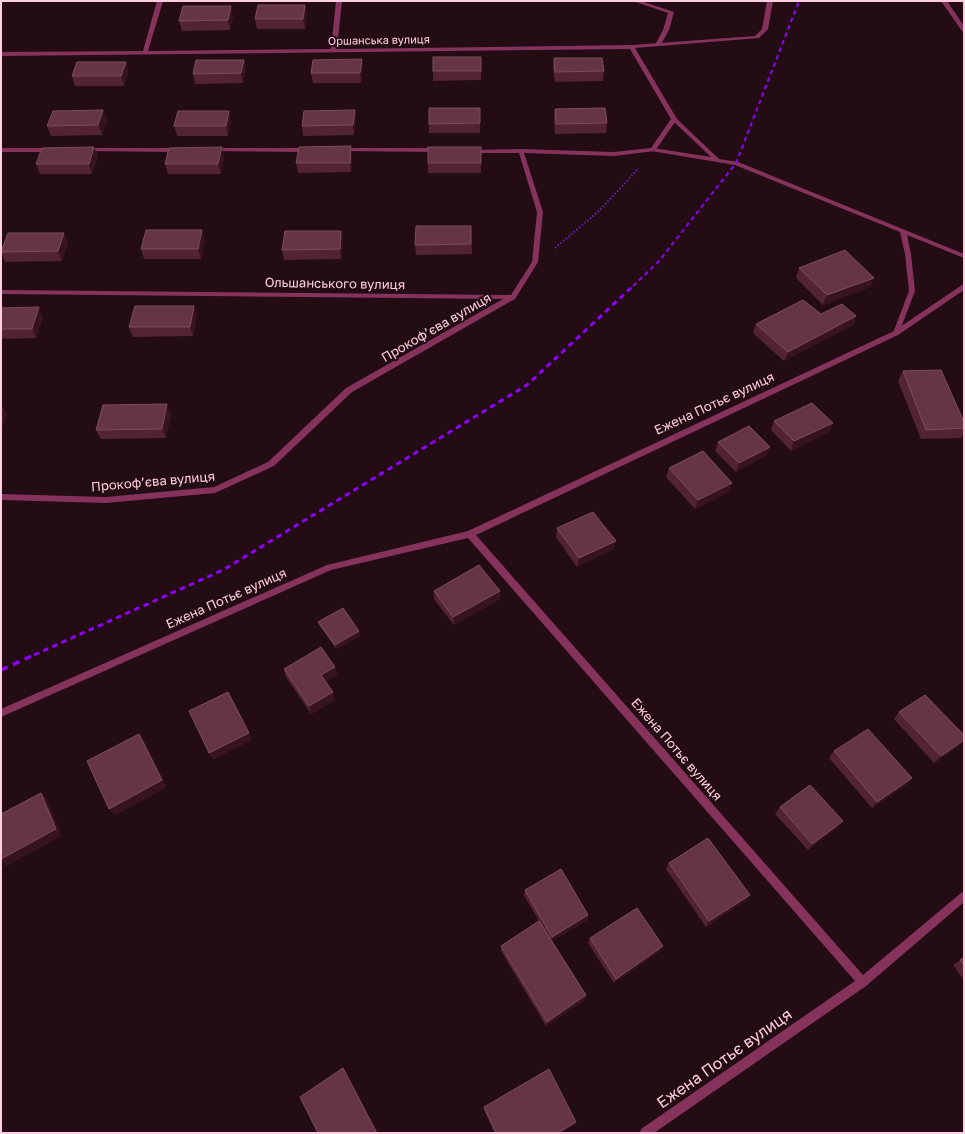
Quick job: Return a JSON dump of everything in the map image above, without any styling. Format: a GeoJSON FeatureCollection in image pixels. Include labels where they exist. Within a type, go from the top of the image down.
{"type":"FeatureCollection","features":[{"type":"Feature","properties":{"kind":"street"},"geometry":{"type":"LineString","coordinates":[[145,52],[160,1]]}},
{"type":"Feature","properties":{"kind":"street"},"geometry":{"type":"LineString","coordinates":[[334,50],[339,1]]}},
{"type":"Feature","properties":{"kind":"street"},"geometry":{"type":"LineString","coordinates":[[636,1],[671,12],[666,30],[658,45]]}},
{"type":"Feature","properties":{"kind":"street","name":"Оршанська вулиця"},"geometry":{"type":"LineString","coordinates":[[1,54],[632,47],[757,37],[765,29],[770,1]]}},
{"type":"Feature","properties":{"kind":"street"},"geometry":{"type":"LineString","coordinates":[[944,1],[964,30]]}},
{"type":"Feature","properties":{"kind":"street"},"geometry":{"type":"LineString","coordinates":[[632,47],[674,119],[717,160]]}},
{"type":"Feature","properties":{"kind":"street"},"geometry":{"type":"LineString","coordinates":[[654,150],[674,119]]}},
{"type":"Feature","properties":{"kind":"street"},"geometry":{"type":"LineString","coordinates":[[1,150],[57,150]]}},
{"type":"Feature","properties":{"kind":"street"},"geometry":{"type":"LineString","coordinates":[[81,150],[185,150]]}},
{"type":"Feature","properties":{"kind":"street"},"geometry":{"type":"LineString","coordinates":[[209,150],[313,150]]}},
{"type":"Feature","properties":{"kind":"street"},"geometry":{"type":"LineString","coordinates":[[337,150],[449,150]]}},
{"type":"Feature","properties":{"kind":"street"},"geometry":{"type":"LineString","coordinates":[[465,150],[614,154],[654,150],[736,164],[964,256]]}},
{"type":"Feature","properties":{"kind":"street"},"geometry":{"type":"LineString","coordinates":[[513,297],[535,262],[540,212],[520,151]]}},
{"type":"Feature","properties":{"kind":"street"},"geometry":{"type":"LineString","coordinates":[[896,333],[912,291],[908,254],[903,232]]}},
{"type":"Feature","properties":{"kind":"street","name":"Ежена Потьє вулиця"},"geometry":{"type":"LineString","coordinates":[[1,713],[330,567],[470,534],[896,333],[964,287]]}},
{"type":"Feature","properties":{"kind":"street","name":"Ольшанського вулиця"},"geometry":{"type":"LineString","coordinates":[[1,292],[513,297]]}},
{"type":"Feature","properties":{"kind":"street","name":"Прокоф’єва вулиця"},"geometry":{"type":"LineString","coordinates":[[1,497],[106,500],[215,490],[271,464],[349,390],[513,297]]}},
{"type":"Feature","properties":{"kind":"street","name":"Ежена Потьє вулиця"},"geometry":{"type":"LineString","coordinates":[[470,534],[862,982]]}},
{"type":"Feature","properties":{"kind":"street","name":"Ежена Потьє вулиця"},"geometry":{"type":"LineString","coordinates":[[645,1133],[862,982],[964,896]]}},
{"type":"Feature","properties":{"kind":"path"},"geometry":{"type":"LineString","coordinates":[[535,262],[572,236],[620,190],[654,150]]}},
{"type":"Feature","properties":{"kind":"building"},"geometry":{"type":"Polygon","coordinates":[[[258,5],[305,5],[303,19],[255,19],[258,5]]]}},
{"type":"Feature","properties":{"kind":"building"},"geometry":{"type":"Polygon","coordinates":[[[183,6],[231,6],[228,20],[179,21],[183,6]]]}},
{"type":"Feature","properties":{"kind":"building"},"geometry":{"type":"Polygon","coordinates":[[[433,57],[481,57],[481,71],[433,71],[433,57]]]}},
{"type":"Feature","properties":{"kind":"building"},"geometry":{"type":"Polygon","coordinates":[[[554,58],[602,58],[604,71],[555,72],[554,58]]]}},
{"type":"Feature","properties":{"kind":"building"},"geometry":{"type":"Polygon","coordinates":[[[362,59],[360,73],[311,73],[313,60],[362,59]]]}},
{"type":"Feature","properties":{"kind":"building"},"geometry":{"type":"Polygon","coordinates":[[[196,60],[244,60],[241,73],[193,74],[196,60]]]}},
{"type":"Feature","properties":{"kind":"building"},"geometry":{"type":"Polygon","coordinates":[[[77,62],[126,62],[121,76],[72,76],[77,62]]]}},
{"type":"Feature","properties":{"kind":"building"},"geometry":{"type":"Polygon","coordinates":[[[429,108],[480,108],[480,123],[429,124],[429,108]]]}},
{"type":"Feature","properties":{"kind":"building"},"geometry":{"type":"Polygon","coordinates":[[[605,108],[607,123],[556,124],[555,109],[605,108]]]}},
{"type":"Feature","properties":{"kind":"building"},"geometry":{"type":"Polygon","coordinates":[[[103,110],[98,125],[47,126],[53,111],[103,110]]]}},
{"type":"Feature","properties":{"kind":"building"},"geometry":{"type":"Polygon","coordinates":[[[355,110],[353,125],[302,126],[304,111],[355,110]]]}},
{"type":"Feature","properties":{"kind":"building"},"geometry":{"type":"Polygon","coordinates":[[[178,111],[229,111],[226,126],[174,126],[178,111]]]}},
{"type":"Feature","properties":{"kind":"building"},"geometry":{"type":"Polygon","coordinates":[[[351,146],[350,163],[296,163],[299,147],[351,146]]]}},
{"type":"Feature","properties":{"kind":"building"},"geometry":{"type":"Polygon","coordinates":[[[94,147],[89,164],[36,164],[42,148],[94,147]]]}},
{"type":"Feature","properties":{"kind":"building"},"geometry":{"type":"Polygon","coordinates":[[[222,147],[218,164],[165,164],[169,148],[222,147]]]}},
{"type":"Feature","properties":{"kind":"building"},"geometry":{"type":"Polygon","coordinates":[[[428,147],[481,147],[481,163],[428,163],[428,147]]]}},
{"type":"Feature","properties":{"kind":"building"},"geometry":{"type":"Polygon","coordinates":[[[416,226],[471,226],[471,244],[415,245],[416,226]]]}},
{"type":"Feature","properties":{"kind":"building"},"geometry":{"type":"Polygon","coordinates":[[[146,230],[202,230],[198,249],[141,249],[146,230]]]}},
{"type":"Feature","properties":{"kind":"building"},"geometry":{"type":"Polygon","coordinates":[[[285,231],[341,231],[340,249],[282,250],[285,231]]]}},
{"type":"Feature","properties":{"kind":"building"},"geometry":{"type":"Polygon","coordinates":[[[8,233],[64,233],[58,251],[1,252],[8,233]]]}},
{"type":"Feature","properties":{"kind":"building"},"geometry":{"type":"Polygon","coordinates":[[[845,250],[874,278],[827,295],[799,268],[845,250]]]}},
{"type":"Feature","properties":{"kind":"building"},"geometry":{"type":"Polygon","coordinates":[[[803,300],[821,314],[842,304],[856,316],[788,352],[756,324],[803,300]]]}},
{"type":"Feature","properties":{"kind":"building"},"geometry":{"type":"Polygon","coordinates":[[[135,306],[194,306],[190,327],[129,327],[135,306]]]}},
{"type":"Feature","properties":{"kind":"building"},"geometry":{"type":"Polygon","coordinates":[[[39,307],[32,329],[1,329],[1,308],[39,307]]]}},
{"type":"Feature","properties":{"kind":"building"},"geometry":{"type":"Polygon","coordinates":[[[941,370],[964,422],[964,428],[926,430],[903,371],[941,370]]]}},
{"type":"Feature","properties":{"kind":"building"},"geometry":{"type":"Polygon","coordinates":[[[812,403],[833,423],[794,441],[774,421],[812,403]]]}},
{"type":"Feature","properties":{"kind":"building"},"geometry":{"type":"Polygon","coordinates":[[[167,404],[162,429],[96,430],[103,405],[167,404]]]}},
{"type":"Feature","properties":{"kind":"building"},"geometry":{"type":"Polygon","coordinates":[[[749,426],[770,447],[739,463],[718,442],[749,426]]]}},
{"type":"Feature","properties":{"kind":"building"},"geometry":{"type":"Polygon","coordinates":[[[703,451],[732,483],[698,500],[669,468],[703,451]]]}},
{"type":"Feature","properties":{"kind":"building"},"geometry":{"type":"Polygon","coordinates":[[[593,512],[616,541],[579,558],[557,528],[593,512]]]}},
{"type":"Feature","properties":{"kind":"building"},"geometry":{"type":"Polygon","coordinates":[[[479,565],[500,591],[453,617],[434,591],[479,565]]]}},
{"type":"Feature","properties":{"kind":"building"},"geometry":{"type":"Polygon","coordinates":[[[343,608],[359,631],[335,645],[318,622],[343,608]]]}},
{"type":"Feature","properties":{"kind":"building"},"geometry":{"type":"Polygon","coordinates":[[[321,647],[335,667],[321,675],[333,692],[309,706],[284,669],[321,647]]]}},
{"type":"Feature","properties":{"kind":"building"},"geometry":{"type":"Polygon","coordinates":[[[228,692],[249,733],[209,753],[189,711],[228,692]]]}},
{"type":"Feature","properties":{"kind":"building"},"geometry":{"type":"Polygon","coordinates":[[[925,695],[964,735],[964,740],[941,756],[899,712],[925,695]]]}},
{"type":"Feature","properties":{"kind":"building"},"geometry":{"type":"Polygon","coordinates":[[[868,729],[912,778],[877,802],[834,751],[868,729]]]}},
{"type":"Feature","properties":{"kind":"building"},"geometry":{"type":"Polygon","coordinates":[[[139,734],[162,780],[109,809],[87,761],[139,734]]]}},
{"type":"Feature","properties":{"kind":"building"},"geometry":{"type":"Polygon","coordinates":[[[810,785],[843,821],[812,844],[780,807],[810,785]]]}},
{"type":"Feature","properties":{"kind":"building"},"geometry":{"type":"Polygon","coordinates":[[[41,793],[56,829],[1,859],[1,814],[41,793]]]}},
{"type":"Feature","properties":{"kind":"building"},"geometry":{"type":"Polygon","coordinates":[[[708,838],[750,895],[709,921],[669,863],[708,838]]]}},
{"type":"Feature","properties":{"kind":"building"},"geometry":{"type":"Polygon","coordinates":[[[561,869],[588,915],[552,937],[525,890],[561,869]]]}},
{"type":"Feature","properties":{"kind":"building"},"geometry":{"type":"Polygon","coordinates":[[[637,908],[663,946],[616,979],[590,938],[637,908]]]}},
{"type":"Feature","properties":{"kind":"building"},"geometry":{"type":"Polygon","coordinates":[[[539,921],[586,995],[547,1022],[501,946],[539,921]]]}},
{"type":"Feature","properties":{"kind":"building"},"geometry":{"type":"Polygon","coordinates":[[[964,958],[964,965],[960,960],[964,958]]]}},
{"type":"Feature","properties":{"kind":"building"},"geometry":{"type":"Polygon","coordinates":[[[343,1068],[377,1133],[318,1133],[300,1097],[343,1068]]]}},
{"type":"Feature","properties":{"kind":"building"},"geometry":{"type":"Polygon","coordinates":[[[549,1069],[576,1122],[558,1133],[496,1133],[484,1107],[549,1069]]]}},
{"type":"Feature","properties":{"kind":"railway"},"geometry":{"type":"LineString","coordinates":[[633,286],[659,261],[736,163],[799,1]]}},
{"type":"Feature","properties":{"kind":"railway"},"geometry":{"type":"LineString","coordinates":[[34,655],[223,570],[527,385],[634,285]]}},
{"type":"Feature","properties":{"kind":"railway"},"geometry":{"type":"LineString","coordinates":[[1,670],[36,654]]}}]}
